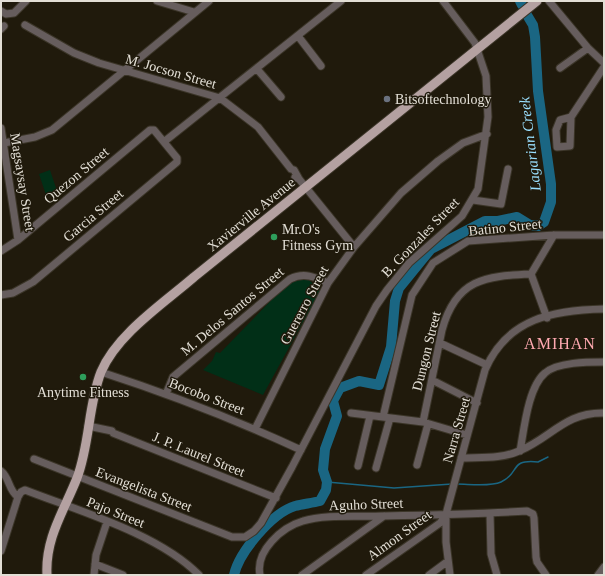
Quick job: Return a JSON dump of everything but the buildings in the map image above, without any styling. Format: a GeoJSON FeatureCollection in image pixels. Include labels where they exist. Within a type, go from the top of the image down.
{"type":"FeatureCollection","features":[{"type":"Feature","properties":{"kind":"main road","name":"Xavierville Avenue"},"geometry":{"type":"LineString","coordinates":[[47,575],[47,558],[50,540],[77,476],[101,372],[116,347],[139,324],[305,187],[537,1]]}},
{"type":"Feature","properties":{"kind":"street"},"geometry":{"type":"LineString","coordinates":[[1,10],[10,14],[19,10],[26,1]]}},
{"type":"Feature","properties":{"kind":"street"},"geometry":{"type":"LineString","coordinates":[[157,1],[194,12]]}},
{"type":"Feature","properties":{"kind":"street"},"geometry":{"type":"LineString","coordinates":[[4,143],[35,137],[52,130],[122,70],[209,1]]}},
{"type":"Feature","properties":{"kind":"street"},"geometry":{"type":"LineString","coordinates":[[165,141],[341,1]]}},
{"type":"Feature","properties":{"kind":"street","name":"B. Gonzales Street"},"geometry":{"type":"LineString","coordinates":[[245,537],[254,531],[261,523],[276,498],[376,306],[409,263],[462,216],[473,200],[478,189],[487,134],[488,96],[486,76],[477,49],[466,30],[443,1]]}},
{"type":"Feature","properties":{"kind":"street"},"geometry":{"type":"LineString","coordinates":[[549,1],[588,48],[604,63]]}},
{"type":"Feature","properties":{"kind":"street","name":"M. Jocson Street"},"geometry":{"type":"LineString","coordinates":[[25,25],[74,52],[122,70],[220,98],[258,127],[354,247]]}},
{"type":"Feature","properties":{"kind":"street"},"geometry":{"type":"LineString","coordinates":[[298,36],[321,66]]}},
{"type":"Feature","properties":{"kind":"street"},"geometry":{"type":"LineString","coordinates":[[560,68],[588,48]]}},
{"type":"Feature","properties":{"kind":"street"},"geometry":{"type":"LineString","coordinates":[[571,117],[604,67]]}},
{"type":"Feature","properties":{"kind":"street"},"geometry":{"type":"LineString","coordinates":[[257,69],[281,97]]}},
{"type":"Feature","properties":{"kind":"street","name":"Magsaysay Street"},"geometry":{"type":"LineString","coordinates":[[1,128],[18,240]]}},
{"type":"Feature","properties":{"kind":"street","name":"Quezon Street"},"geometry":{"type":"LineString","coordinates":[[1,251],[18,240],[150,130],[154,130],[165,141]]}},
{"type":"Feature","properties":{"kind":"street","name":"Guererro Street"},"geometry":{"type":"LineString","coordinates":[[255,429],[328,283],[354,247],[401,193],[438,160],[463,142],[487,134]]}},
{"type":"Feature","properties":{"kind":"street","name":"Garcia Street"},"geometry":{"type":"LineString","coordinates":[[1,295],[13,293],[33,282],[176,162],[177,158],[165,141]]}},
{"type":"Feature","properties":{"kind":"street"},"geometry":{"type":"LineString","coordinates":[[473,200],[501,204],[508,170]]}},
{"type":"Feature","properties":{"kind":"street"},"geometry":{"type":"LineString","coordinates":[[545,317],[531,274],[554,235]]}},
{"type":"Feature","properties":{"kind":"street","name":"Batino Street"},"geometry":{"type":"LineString","coordinates":[[376,468],[412,296],[433,263],[452,249],[468,241],[554,235],[604,235]]}},
{"type":"Feature","properties":{"kind":"street","name":"Dungon Street"},"geometry":{"type":"LineString","coordinates":[[417,465],[432,380],[446,316],[452,303],[472,285],[483,279],[496,276],[531,274]]}},
{"type":"Feature","properties":{"kind":"street","name":"M. Delos Santos Street"},"geometry":{"type":"LineString","coordinates":[[166,394],[173,377],[290,279],[302,275],[312,276],[328,283]]}},
{"type":"Feature","properties":{"kind":"street","name":"Narra Street"},"geometry":{"type":"LineString","coordinates":[[450,575],[446,514],[487,365],[497,348],[507,337],[518,329],[555,314],[604,309]]}},
{"type":"Feature","properties":{"kind":"street"},"geometry":{"type":"LineString","coordinates":[[440,343],[487,365]]}},
{"type":"Feature","properties":{"kind":"street"},"geometry":{"type":"LineString","coordinates":[[520,451],[535,387],[546,372],[554,368],[585,362],[604,362]]}},
{"type":"Feature","properties":{"kind":"street","name":"Bocobo Street"},"geometry":{"type":"LineString","coordinates":[[101,372],[166,394],[255,429],[301,450]]}},
{"type":"Feature","properties":{"kind":"street"},"geometry":{"type":"LineString","coordinates":[[432,380],[477,403]]}},
{"type":"Feature","properties":{"kind":"street"},"geometry":{"type":"LineString","coordinates":[[461,458],[506,455],[520,451],[574,417],[594,412],[604,413]]}},
{"type":"Feature","properties":{"kind":"street"},"geometry":{"type":"LineString","coordinates":[[351,413],[425,423],[467,435]]}},
{"type":"Feature","properties":{"kind":"street"},"geometry":{"type":"LineString","coordinates":[[358,466],[370,416]]}},
{"type":"Feature","properties":{"kind":"street","name":"J. P. Laurel Street"},"geometry":{"type":"LineString","coordinates":[[88,426],[103,430],[112,430],[112,433],[276,498]]}},
{"type":"Feature","properties":{"kind":"street","name":"Evangelista Street"},"geometry":{"type":"LineString","coordinates":[[34,459],[232,537],[245,537]]}},
{"type":"Feature","properties":{"kind":"street"},"geometry":{"type":"LineString","coordinates":[[1,471],[4,473],[12,493],[18,497],[1,551]]}},
{"type":"Feature","properties":{"kind":"street","name":"Pajo Street"},"geometry":{"type":"LineString","coordinates":[[18,497],[21,492],[25,490],[148,539],[172,552],[188,563],[199,575]]}},
{"type":"Feature","properties":{"kind":"street","name":"Aguho Street"},"geometry":{"type":"LineString","coordinates":[[260,575],[258,568],[260,558],[278,536],[288,526],[305,520],[530,512],[534,518],[535,551],[537,562],[546,575]]}},
{"type":"Feature","properties":{"kind":"street"},"geometry":{"type":"LineString","coordinates":[[490,513],[491,554],[493,566],[497,575]]}},
{"type":"Feature","properties":{"kind":"street","name":"Almon Street"},"geometry":{"type":"LineString","coordinates":[[366,575],[440,523],[446,514]]}},
{"type":"Feature","properties":{"kind":"street"},"geometry":{"type":"LineString","coordinates":[[302,575],[384,516]]}},
{"type":"Feature","properties":{"kind":"street"},"geometry":{"type":"LineString","coordinates":[[94,575],[95,564],[107,522]]}},
{"type":"Feature","properties":{"kind":"street"},"geometry":{"type":"LineString","coordinates":[[429,575],[448,561]]}},
{"type":"Feature","properties":{"kind":"street"},"geometry":{"type":"LineString","coordinates":[[95,564],[123,575]]}},
{"type":"Feature","properties":{"kind":"street"},"geometry":{"type":"LineString","coordinates":[[598,575],[604,567]]}},
{"type":"Feature","properties":{"kind":"green space"},"geometry":{"type":"Polygon","coordinates":[[[50,170],[57,191],[46,195],[39,174],[50,170]]]}},
{"type":"Feature","properties":{"kind":"green space"},"geometry":{"type":"Polygon","coordinates":[[[307,279],[321,289],[263,395],[203,370],[212,361],[216,352],[220,353],[289,282],[307,279]]]}},
{"type":"Feature","properties":{"kind":"waterway","name":"Lagarian Creek"},"geometry":{"type":"LineString","coordinates":[[520,1],[522,5]]}},
{"type":"Feature","properties":{"kind":"waterway","name":"Lagarian Creek"},"geometry":{"type":"LineString","coordinates":[[234,575],[237,566],[249,545],[276,516],[295,506],[320,501],[326,490],[327,482],[323,470],[325,449],[337,416],[333,401],[340,388],[359,381],[379,385],[391,347],[395,301],[399,288],[431,249],[485,221],[498,221],[517,217],[530,225],[538,226],[544,222],[551,202],[551,184],[538,91],[535,37],[533,25],[527,15]]}},
{"type":"Feature","properties":{"kind":"waterway"},"geometry":{"type":"LineString","coordinates":[[457,484],[496,484],[511,475],[518,465],[522,463],[538,462],[548,457]]}},
{"type":"Feature","properties":{"kind":"waterway"},"geometry":{"type":"LineString","coordinates":[[327,482],[394,488],[452,484]]}},
{"type":"Feature","properties":{"kind":"place","name":"Bitsoftechnology"},"geometry":{"type":"Point","coordinates":[387,99]}},
{"type":"Feature","properties":{"kind":"place","name":"Mr.O's Fitness Gym"},"geometry":{"type":"Point","coordinates":[274,237]}},
{"type":"Feature","properties":{"kind":"place","name":"Anytime Fitness"},"geometry":{"type":"Point","coordinates":[83,377]}},
{"type":"Feature","properties":{"kind":"district","name":"AMIHAN"},"geometry":{"type":"Point","coordinates":[560,343]}}]}
